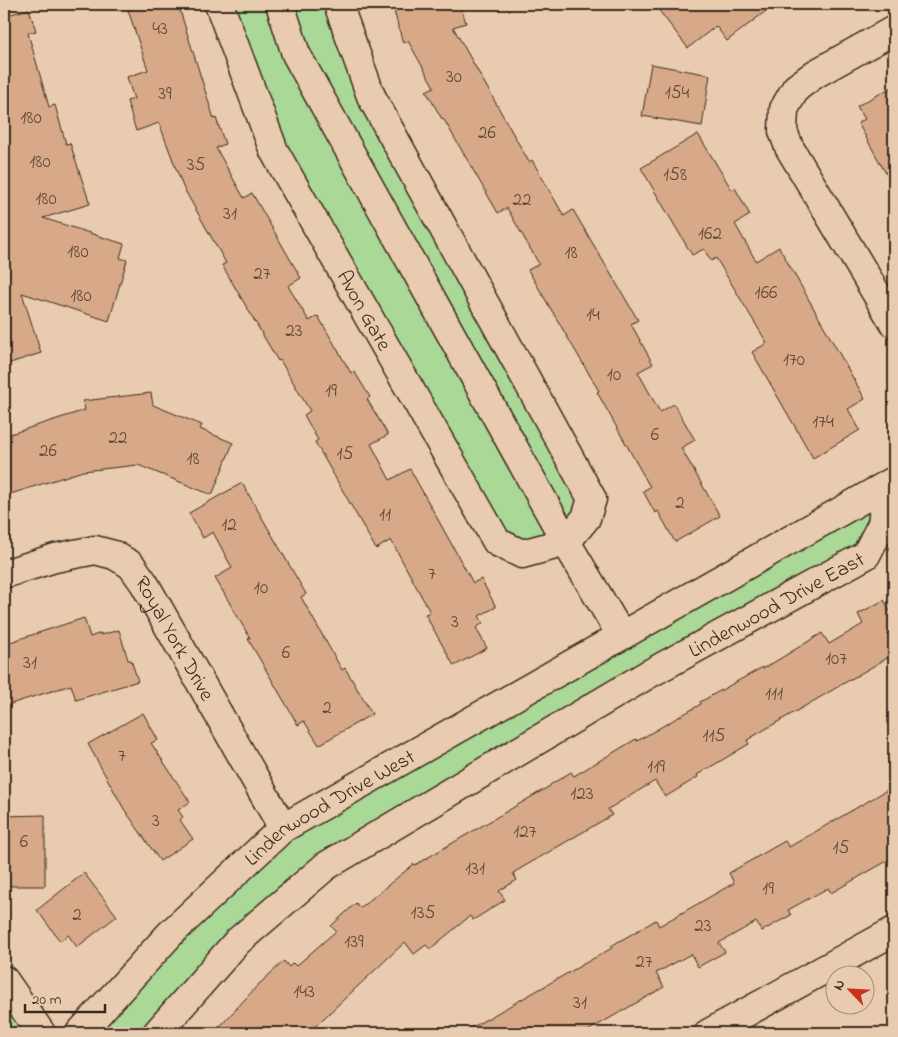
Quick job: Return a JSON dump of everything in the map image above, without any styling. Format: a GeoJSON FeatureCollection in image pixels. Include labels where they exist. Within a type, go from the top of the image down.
{"type":"FeatureCollection","features":[{"type":"Feature","properties":{"kind":"street","name":"Avon Gate"},"geometry":{"type":"LineString","coordinates":[[219,4],[274,151],[496,542],[522,554],[566,542]]}},
{"type":"Feature","properties":{"kind":"street"},"geometry":{"type":"LineString","coordinates":[[280,4],[296,54],[566,542],[621,635]]}},
{"type":"Feature","properties":{"kind":"street"},"geometry":{"type":"LineString","coordinates":[[338,4],[371,96],[592,499],[586,518],[566,542]]}},
{"type":"Feature","properties":{"kind":"street"},"geometry":{"type":"LineString","coordinates":[[894,30],[815,74],[796,88],[784,109],[783,131],[789,147],[894,323]]}},
{"type":"Feature","properties":{"kind":"street","name":"Lindenwood Drive East"},"geometry":{"type":"LineString","coordinates":[[621,635],[891,483]]}},
{"type":"Feature","properties":{"kind":"street","name":"Lindenwood Drive East"},"geometry":{"type":"LineString","coordinates":[[157,1033],[237,942],[326,866],[646,675],[866,555],[882,524],[891,483]]}},
{"type":"Feature","properties":{"kind":"street","name":"Royal York Drive"},"geometry":{"type":"LineString","coordinates":[[4,574],[55,558],[95,550],[114,554],[131,565],[144,583],[283,828]]}},
{"type":"Feature","properties":{"kind":"street","name":"Lindenwood Drive West"},"geometry":{"type":"LineString","coordinates":[[80,1033],[170,934],[283,828],[621,635]]}},
{"type":"Feature","properties":{"kind":"street"},"geometry":{"type":"LineString","coordinates":[[709,1033],[894,931]]}},
{"type":"Feature","properties":{"kind":"street"},"geometry":{"type":"LineString","coordinates":[[4,980],[40,1033]]}},
{"type":"Feature","properties":{"kind":"green space"},"geometry":{"type":"Polygon","coordinates":[[[219,4],[338,4],[592,499],[566,542],[497,542],[274,151],[219,4]]]}},
{"type":"Feature","properties":{"kind":"green space"},"geometry":{"type":"Polygon","coordinates":[[[887,485],[866,555],[326,866],[157,1033],[80,1033],[283,828],[887,485]]]}},
{"type":"Feature","properties":{"kind":"green space"},"geometry":{"type":"Polygon","coordinates":[[[4,980],[41,1033],[4,1033],[4,980]]]}},
{"type":"Feature","properties":{"kind":"building"},"geometry":{"type":"Polygon","coordinates":[[[126,4],[178,4],[214,119],[216,118],[225,144],[216,148],[244,198],[252,193],[301,278],[288,286],[309,321],[318,316],[351,373],[354,371],[370,397],[367,399],[388,435],[371,444],[390,480],[410,469],[473,583],[481,579],[496,607],[479,616],[483,623],[476,628],[487,648],[454,666],[425,614],[430,612],[391,540],[376,549],[315,442],[318,440],[304,415],[310,411],[280,360],[278,361],[222,265],[226,263],[183,187],[159,123],[136,131],[127,101],[134,99],[127,77],[148,70],[126,4]]]}},
{"type":"Feature","properties":{"kind":"building"},"geometry":{"type":"Polygon","coordinates":[[[392,4],[460,4],[466,23],[453,27],[529,162],[532,160],[564,216],[573,210],[638,320],[631,324],[653,364],[638,372],[660,412],[674,404],[695,440],[681,448],[720,516],[675,542],[658,511],[655,513],[643,491],[650,487],[597,392],[599,391],[528,270],[539,264],[507,208],[498,213],[426,91],[434,87],[408,41],[403,43],[392,4]]]}},
{"type":"Feature","properties":{"kind":"building"},"geometry":{"type":"Polygon","coordinates":[[[654,4],[775,4],[727,41],[716,26],[688,48],[654,4]]]}},
{"type":"Feature","properties":{"kind":"building"},"geometry":{"type":"Polygon","coordinates":[[[29,9],[36,31],[28,33],[49,107],[55,105],[66,144],[70,143],[90,204],[43,218],[124,244],[120,258],[127,260],[109,321],[22,293],[41,353],[4,365],[4,16],[29,9]]]}},
{"type":"Feature","properties":{"kind":"building"},"geometry":{"type":"Polygon","coordinates":[[[651,64],[710,75],[702,126],[642,116],[651,64]]]}},
{"type":"Feature","properties":{"kind":"building"},"geometry":{"type":"Polygon","coordinates":[[[894,86],[894,188],[858,123],[865,119],[857,106],[894,86]]]}},
{"type":"Feature","properties":{"kind":"building"},"geometry":{"type":"Polygon","coordinates":[[[698,134],[732,190],[735,188],[750,215],[735,224],[756,261],[779,247],[865,399],[848,409],[860,430],[813,458],[752,352],[767,343],[716,258],[711,261],[704,249],[692,255],[641,168],[698,134]]]}},
{"type":"Feature","properties":{"kind":"building"},"geometry":{"type":"Polygon","coordinates":[[[151,393],[153,405],[202,425],[200,429],[233,443],[212,495],[138,465],[83,471],[4,496],[4,436],[85,410],[83,401],[151,393]]]}},
{"type":"Feature","properties":{"kind":"building"},"geometry":{"type":"Polygon","coordinates":[[[242,483],[306,594],[301,597],[342,670],[345,668],[372,714],[319,745],[304,721],[298,725],[215,578],[232,568],[213,532],[203,538],[189,513],[242,483]]]}},
{"type":"Feature","properties":{"kind":"building"},"geometry":{"type":"Polygon","coordinates":[[[884,600],[894,618],[894,654],[747,740],[749,744],[697,775],[698,777],[665,797],[655,781],[608,809],[612,815],[513,873],[517,880],[499,891],[505,900],[473,920],[470,916],[430,949],[426,945],[414,954],[405,942],[308,1033],[214,1033],[258,985],[284,961],[289,967],[293,963],[296,966],[336,931],[331,926],[356,903],[360,908],[414,864],[571,772],[574,776],[636,739],[637,741],[701,704],[700,702],[763,667],[763,669],[822,633],[829,644],[863,624],[858,614],[884,600]]]}},
{"type":"Feature","properties":{"kind":"building"},"geometry":{"type":"Polygon","coordinates":[[[84,618],[90,637],[119,630],[128,660],[131,660],[138,681],[76,700],[71,685],[4,706],[4,644],[84,618]]]}},
{"type":"Feature","properties":{"kind":"building"},"geometry":{"type":"Polygon","coordinates":[[[143,713],[158,740],[151,743],[190,802],[178,810],[183,817],[180,820],[193,839],[160,861],[124,809],[88,744],[143,713]]]}},
{"type":"Feature","properties":{"kind":"building"},"geometry":{"type":"Polygon","coordinates":[[[894,786],[894,857],[831,893],[828,888],[788,910],[791,915],[762,931],[756,922],[719,943],[725,952],[698,967],[691,954],[656,973],[664,987],[584,1033],[462,1033],[612,948],[611,946],[656,920],[659,926],[734,883],[729,873],[785,841],[789,847],[894,786]]]}},
{"type":"Feature","properties":{"kind":"building"},"geometry":{"type":"Polygon","coordinates":[[[45,815],[45,886],[4,886],[4,816],[45,815]]]}},
{"type":"Feature","properties":{"kind":"building"},"geometry":{"type":"Polygon","coordinates":[[[84,873],[117,916],[77,947],[68,935],[60,941],[37,910],[84,873]]]}}]}
